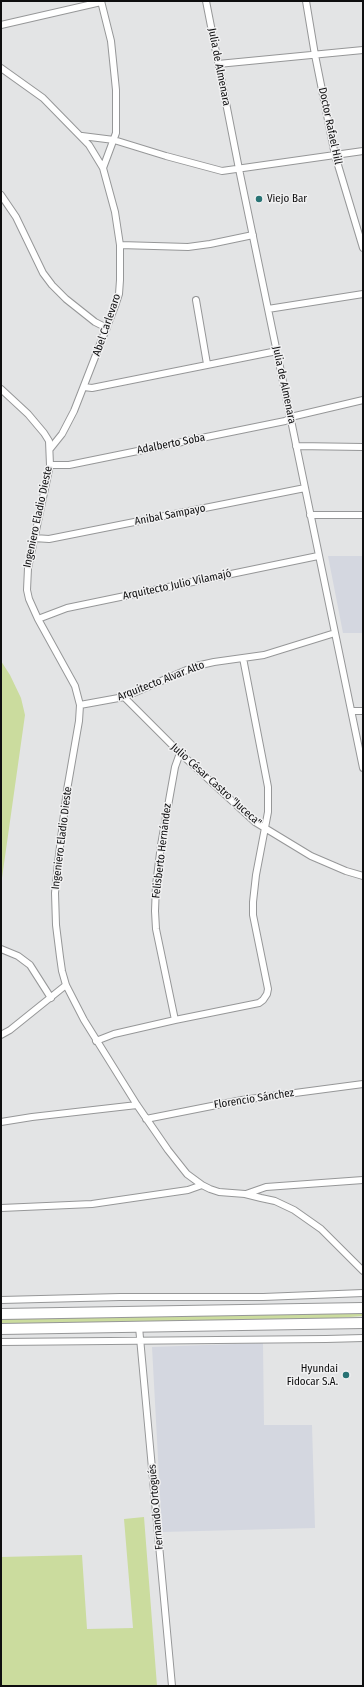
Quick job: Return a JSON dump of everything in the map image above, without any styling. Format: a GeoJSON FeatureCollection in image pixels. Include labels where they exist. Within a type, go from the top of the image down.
{"type":"FeatureCollection","features":[{"type":"Feature","properties":{"kind":"highway"},"geometry":{"type":"LineString","coordinates":[[1,1314],[363,1308]]}},
{"type":"Feature","properties":{"kind":"highway"},"geometry":{"type":"LineString","coordinates":[[1,1329],[363,1323]]}},
{"type":"Feature","properties":{"kind":"street","name":"Julia de Almenara"},"geometry":{"type":"LineString","coordinates":[[206,1],[318,556],[363,768]]}},
{"type":"Feature","properties":{"kind":"street","name":"Doctor Rafael Hill"},"geometry":{"type":"LineString","coordinates":[[306,1],[314,55],[335,155],[363,248]]}},
{"type":"Feature","properties":{"kind":"street"},"geometry":{"type":"LineString","coordinates":[[1,25],[101,2],[111,41],[116,90],[116,133],[104,168]]}},
{"type":"Feature","properties":{"kind":"street"},"geometry":{"type":"LineString","coordinates":[[218,64],[363,50]]}},
{"type":"Feature","properties":{"kind":"street"},"geometry":{"type":"LineString","coordinates":[[1,68],[44,98],[82,136],[104,168]]}},
{"type":"Feature","properties":{"kind":"street"},"geometry":{"type":"LineString","coordinates":[[82,136],[114,140],[222,171],[363,151]]}},
{"type":"Feature","properties":{"kind":"street","name":"Abel Carlevaro"},"geometry":{"type":"LineString","coordinates":[[50,449],[62,434],[84,387],[119,294],[120,245],[115,212],[104,168]]}},
{"type":"Feature","properties":{"kind":"street"},"geometry":{"type":"LineString","coordinates":[[1,195],[16,217],[43,273],[52,285],[66,299],[95,322],[107,328]]}},
{"type":"Feature","properties":{"kind":"street"},"geometry":{"type":"LineString","coordinates":[[120,245],[188,247],[253,235]]}},
{"type":"Feature","properties":{"kind":"street"},"geometry":{"type":"LineString","coordinates":[[268,309],[363,294]]}},
{"type":"Feature","properties":{"kind":"street"},"geometry":{"type":"LineString","coordinates":[[196,300],[206,364]]}},
{"type":"Feature","properties":{"kind":"street"},"geometry":{"type":"LineString","coordinates":[[84,387],[92,388],[206,364],[277,352]]}},
{"type":"Feature","properties":{"kind":"street","name":"Ingeniero Eladio Dieste"},"geometry":{"type":"LineString","coordinates":[[1,389],[38,425],[49,441],[50,465],[26,582],[29,599],[38,619],[75,686],[80,706],[79,721],[67,790],[55,893],[56,925],[62,971],[66,985],[96,1041],[137,1105],[187,1174],[202,1185],[219,1192],[245,1194],[274,1201],[307,1217],[338,1245],[363,1271]]}},
{"type":"Feature","properties":{"kind":"street","name":"Adalberto Soba"},"geometry":{"type":"LineString","coordinates":[[50,465],[76,463],[285,421],[290,418],[363,400]]}},
{"type":"Feature","properties":{"kind":"street"},"geometry":{"type":"LineString","coordinates":[[296,446],[363,447]]}},
{"type":"Feature","properties":{"kind":"street","name":"Anibal Sampayo"},"geometry":{"type":"LineString","coordinates":[[34,538],[49,539],[305,488]]}},
{"type":"Feature","properties":{"kind":"street"},"geometry":{"type":"LineString","coordinates":[[310,515],[363,516]]}},
{"type":"Feature","properties":{"kind":"street","name":"Arquitecto Julio Vilamajó"},"geometry":{"type":"LineString","coordinates":[[38,619],[67,608],[318,556]]}},
{"type":"Feature","properties":{"kind":"street","name":"Arquitecto Alvar Alto"},"geometry":{"type":"LineString","coordinates":[[80,706],[124,697],[196,666],[264,655],[335,633]]}},
{"type":"Feature","properties":{"kind":"street"},"geometry":{"type":"LineString","coordinates":[[96,1041],[114,1034],[259,1003],[267,994],[268,989],[253,915],[253,902],[256,875],[266,830],[269,798],[267,774],[243,658]]}},
{"type":"Feature","properties":{"kind":"street","name":"Julio César Castro \"Juceca\""},"geometry":{"type":"LineString","coordinates":[[124,697],[180,753],[255,822],[266,830],[321,861],[363,876]]}},
{"type":"Feature","properties":{"kind":"street"},"geometry":{"type":"LineString","coordinates":[[352,711],[363,712]]}},
{"type":"Feature","properties":{"kind":"street","name":"Felisberto Hernández"},"geometry":{"type":"LineString","coordinates":[[175,1020],[157,936],[155,911],[156,885],[168,806],[175,766],[180,753]]}},
{"type":"Feature","properties":{"kind":"street"},"geometry":{"type":"LineString","coordinates":[[1,949],[18,956],[30,965],[51,998]]}},
{"type":"Feature","properties":{"kind":"street"},"geometry":{"type":"LineString","coordinates":[[1,1035],[10,1030],[66,985]]}},
{"type":"Feature","properties":{"kind":"street","name":"Florencio Sánchez"},"geometry":{"type":"LineString","coordinates":[[146,1118],[242,1100],[363,1084]]}},
{"type":"Feature","properties":{"kind":"street"},"geometry":{"type":"LineString","coordinates":[[1,1122],[137,1105]]}},
{"type":"Feature","properties":{"kind":"street"},"geometry":{"type":"LineString","coordinates":[[245,1194],[266,1188],[363,1180]]}},
{"type":"Feature","properties":{"kind":"street"},"geometry":{"type":"LineString","coordinates":[[1,1208],[92,1204],[188,1190],[202,1185]]}},
{"type":"Feature","properties":{"kind":"street"},"geometry":{"type":"LineString","coordinates":[[1,1300],[120,1297],[263,1297],[363,1293]]}},
{"type":"Feature","properties":{"kind":"street","name":"Fernando Ortogués"},"geometry":{"type":"LineString","coordinates":[[139,1327],[142,1341],[172,1686]]}},
{"type":"Feature","properties":{"kind":"street"},"geometry":{"type":"LineString","coordinates":[[1,1342],[363,1338]]}},
{"type":"Feature","properties":{"kind":"shaded area"},"geometry":{"type":"Polygon","coordinates":[[[328,556],[363,556],[363,633],[343,633],[328,556]]]}},
{"type":"Feature","properties":{"kind":"shaded area"},"geometry":{"type":"Polygon","coordinates":[[[263,1343],[264,1425],[312,1425],[315,1528],[162,1532],[152,1347],[263,1343]]]}},
{"type":"Feature","properties":{"kind":"green space"},"geometry":{"type":"Polygon","coordinates":[[[1,661],[10,675],[21,698],[25,715],[1,885],[1,661]]]}},
{"type":"Feature","properties":{"kind":"green space"},"geometry":{"type":"Polygon","coordinates":[[[363,1312],[363,1316],[312,1320],[1,1326],[1,1318],[363,1312]]]}},
{"type":"Feature","properties":{"kind":"green space"},"geometry":{"type":"Polygon","coordinates":[[[144,1517],[157,1686],[1,1686],[1,1557],[82,1555],[87,1629],[133,1628],[124,1519],[144,1517]]]}},
{"type":"Feature","properties":{"kind":"place","name":"Viejo Bar"},"geometry":{"type":"Point","coordinates":[259,199]}},
{"type":"Feature","properties":{"kind":"place","name":"Hyundai Fidocar S.A."},"geometry":{"type":"Point","coordinates":[346,1375]}}]}
